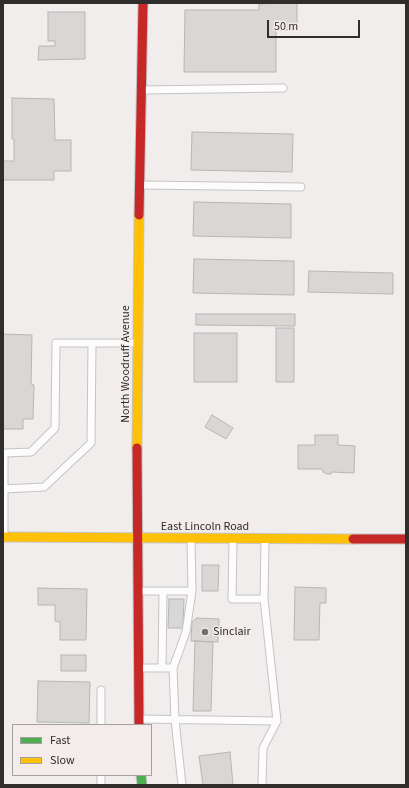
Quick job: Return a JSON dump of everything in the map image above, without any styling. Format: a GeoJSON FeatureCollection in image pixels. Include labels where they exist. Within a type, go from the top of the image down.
{"type":"FeatureCollection","features":[{"type":"Feature","properties":{"kind":"main road","name":"North Woodruff Avenue"},"geometry":{"type":"LineString","coordinates":[[139,722],[137,539],[140,90],[143,3]]}},
{"type":"Feature","properties":{"kind":"main road","name":"East Lincoln Road"},"geometry":{"type":"LineString","coordinates":[[3,537],[233,540],[406,539]]}},
{"type":"Feature","properties":{"kind":"lane"},"geometry":{"type":"LineString","coordinates":[[140,90],[283,88]]}},
{"type":"Feature","properties":{"kind":"lane"},"geometry":{"type":"LineString","coordinates":[[140,185],[301,187]]}},
{"type":"Feature","properties":{"kind":"lane"},"geometry":{"type":"LineString","coordinates":[[3,537],[5,453],[31,452],[55,428],[56,343],[139,343]]}},
{"type":"Feature","properties":{"kind":"lane"},"geometry":{"type":"LineString","coordinates":[[4,489],[44,487],[91,443],[92,343]]}},
{"type":"Feature","properties":{"kind":"lane"},"geometry":{"type":"LineString","coordinates":[[182,785],[175,720],[174,668],[186,632],[192,591],[192,539]]}},
{"type":"Feature","properties":{"kind":"lane"},"geometry":{"type":"LineString","coordinates":[[233,540],[232,599],[264,599]]}},
{"type":"Feature","properties":{"kind":"lane"},"geometry":{"type":"LineString","coordinates":[[262,785],[263,748],[277,721],[264,599],[265,540]]}},
{"type":"Feature","properties":{"kind":"lane"},"geometry":{"type":"LineString","coordinates":[[138,591],[192,591]]}},
{"type":"Feature","properties":{"kind":"lane"},"geometry":{"type":"LineString","coordinates":[[162,667],[163,591]]}},
{"type":"Feature","properties":{"kind":"lane"},"geometry":{"type":"LineString","coordinates":[[139,668],[174,668]]}},
{"type":"Feature","properties":{"kind":"lane"},"geometry":{"type":"LineString","coordinates":[[101,690],[101,724]]}},
{"type":"Feature","properties":{"kind":"lane"},"geometry":{"type":"LineString","coordinates":[[139,722],[175,720],[277,721]]}},
{"type":"Feature","properties":{"kind":"building"},"geometry":{"type":"Polygon","coordinates":[[[297,3],[297,30],[276,30],[276,72],[184,72],[185,10],[259,10],[259,4],[297,3]]]}},
{"type":"Feature","properties":{"kind":"building"},"geometry":{"type":"Polygon","coordinates":[[[48,12],[85,12],[85,59],[38,60],[39,46],[55,46],[55,41],[48,41],[48,12]]]}},
{"type":"Feature","properties":{"kind":"building"},"geometry":{"type":"Polygon","coordinates":[[[12,98],[54,99],[55,140],[71,140],[71,171],[54,171],[54,180],[3,180],[3,161],[14,161],[14,139],[12,139],[12,98]]]}},
{"type":"Feature","properties":{"kind":"building"},"geometry":{"type":"Polygon","coordinates":[[[192,132],[293,134],[292,172],[191,170],[192,132]]]}},
{"type":"Feature","properties":{"kind":"building"},"geometry":{"type":"Polygon","coordinates":[[[194,202],[291,204],[291,238],[193,236],[194,202]]]}},
{"type":"Feature","properties":{"kind":"building"},"geometry":{"type":"Polygon","coordinates":[[[194,259],[294,261],[294,295],[193,293],[194,259]]]}},
{"type":"Feature","properties":{"kind":"building"},"geometry":{"type":"Polygon","coordinates":[[[309,271],[393,273],[393,294],[308,292],[309,271]]]}},
{"type":"Feature","properties":{"kind":"building"},"geometry":{"type":"Polygon","coordinates":[[[196,314],[295,314],[295,326],[196,325],[196,314]]]}},
{"type":"Feature","properties":{"kind":"building"},"geometry":{"type":"Polygon","coordinates":[[[276,328],[294,328],[294,382],[276,382],[276,328]]]}},
{"type":"Feature","properties":{"kind":"building"},"geometry":{"type":"Polygon","coordinates":[[[194,333],[237,333],[237,382],[194,382],[194,333]]]}},
{"type":"Feature","properties":{"kind":"building"},"geometry":{"type":"Polygon","coordinates":[[[3,334],[32,335],[31,384],[34,385],[33,419],[23,419],[23,429],[3,429],[3,334]]]}},
{"type":"Feature","properties":{"kind":"building"},"geometry":{"type":"Polygon","coordinates":[[[212,415],[233,428],[226,439],[205,427],[212,415]]]}},
{"type":"Feature","properties":{"kind":"building"},"geometry":{"type":"Polygon","coordinates":[[[315,435],[338,435],[338,445],[355,446],[354,473],[331,472],[331,474],[327,474],[323,472],[322,469],[298,469],[298,445],[315,445],[315,435]]]}},
{"type":"Feature","properties":{"kind":"building"},"geometry":{"type":"Polygon","coordinates":[[[202,565],[219,565],[218,591],[202,591],[202,565]]]}},
{"type":"Feature","properties":{"kind":"building"},"geometry":{"type":"Polygon","coordinates":[[[295,587],[326,588],[326,603],[320,603],[319,640],[294,640],[295,587]]]}},
{"type":"Feature","properties":{"kind":"building"},"geometry":{"type":"Polygon","coordinates":[[[38,588],[87,589],[86,640],[60,640],[60,622],[55,621],[55,605],[38,605],[38,588]]]}},
{"type":"Feature","properties":{"kind":"building"},"geometry":{"type":"Polygon","coordinates":[[[169,599],[184,599],[183,628],[168,628],[169,599]]]}},
{"type":"Feature","properties":{"kind":"building","name":"Sinclair"},"geometry":{"type":"Polygon","coordinates":[[[197,618],[219,619],[218,642],[191,641],[192,622],[197,618]]]}},
{"type":"Feature","properties":{"kind":"building"},"geometry":{"type":"Polygon","coordinates":[[[195,641],[213,642],[211,711],[193,711],[195,641]]]}},
{"type":"Feature","properties":{"kind":"building"},"geometry":{"type":"Polygon","coordinates":[[[61,655],[86,655],[86,671],[61,671],[61,655]]]}},
{"type":"Feature","properties":{"kind":"building"},"geometry":{"type":"Polygon","coordinates":[[[38,681],[90,682],[89,723],[37,722],[38,681]]]}},
{"type":"Feature","properties":{"kind":"building"},"geometry":{"type":"Polygon","coordinates":[[[230,752],[233,785],[203,785],[199,756],[230,752]]]}},
{"type":"Feature","properties":{"kind":"traffic: fast"},"geometry":{"type":"LineString","coordinates":[[141,776],[142,785]]}},
{"type":"Feature","properties":{"kind":"traffic: slow"},"geometry":{"type":"LineString","coordinates":[[137,448],[139,215]]}},
{"type":"Feature","properties":{"kind":"traffic: slow"},"geometry":{"type":"LineString","coordinates":[[3,537],[353,539]]}},
{"type":"Feature","properties":{"kind":"traffic: jam"},"geometry":{"type":"LineString","coordinates":[[139,215],[143,3]]}},
{"type":"Feature","properties":{"kind":"traffic: jam"},"geometry":{"type":"LineString","coordinates":[[137,448],[139,724]]}},
{"type":"Feature","properties":{"kind":"traffic: jam"},"geometry":{"type":"LineString","coordinates":[[353,539],[406,539]]}},
{"type":"Feature","properties":{"kind":"place","name":"Sinclair"},"geometry":{"type":"Point","coordinates":[205,632]}}]}
